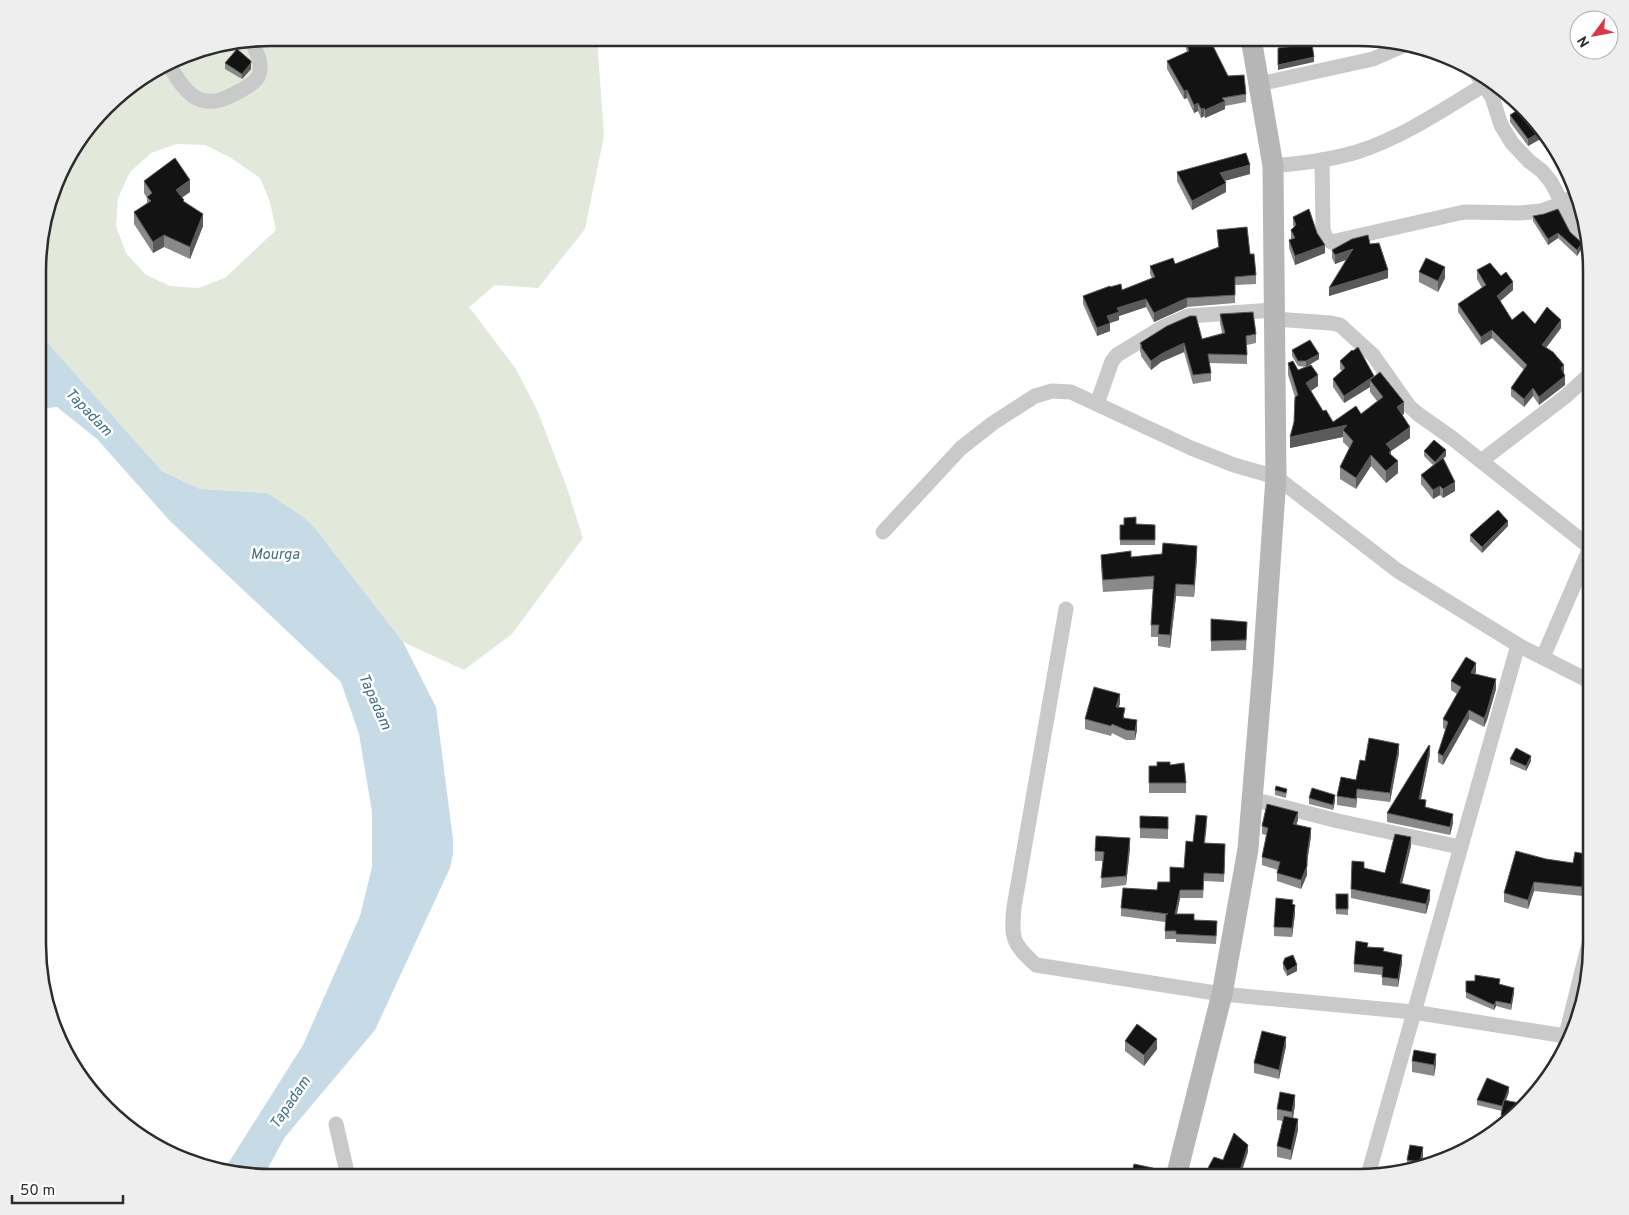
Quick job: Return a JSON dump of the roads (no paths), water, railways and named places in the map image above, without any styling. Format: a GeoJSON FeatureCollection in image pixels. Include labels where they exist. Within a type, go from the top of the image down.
{"type":"FeatureCollection","features":[{"type":"Feature","properties":{"kind":"street"},"geometry":{"type":"LineString","coordinates":[[1178,1169],[1222,994],[1248,850],[1276,477],[1274,166],[1252,46]]}},
{"type":"Feature","properties":{"kind":"street"},"geometry":{"type":"LineString","coordinates":[[171,69],[193,96],[205,101],[216,101],[248,87],[258,78],[261,64],[254,47]]}},
{"type":"Feature","properties":{"kind":"street"},"geometry":{"type":"LineString","coordinates":[[1259,84],[1373,59],[1395,49]]}},
{"type":"Feature","properties":{"kind":"street"},"geometry":{"type":"LineString","coordinates":[[1274,166],[1322,160],[1360,151],[1418,126],[1478,81]]}},
{"type":"Feature","properties":{"kind":"street"},"geometry":{"type":"LineString","coordinates":[[1484,84],[1492,97],[1501,125],[1512,143],[1529,161],[1542,170],[1568,199],[1580,235]]}},
{"type":"Feature","properties":{"kind":"street"},"geometry":{"type":"LineString","coordinates":[[1322,160],[1323,230],[1326,238],[1331,242],[1464,212],[1520,213],[1541,211],[1568,199]]}},
{"type":"Feature","properties":{"kind":"street"},"geometry":{"type":"LineString","coordinates":[[1097,404],[1112,361],[1117,356],[1163,327],[1188,316],[1274,314],[1331,323],[1340,326],[1373,355],[1409,406],[1418,414],[1583,542]]}},
{"type":"Feature","properties":{"kind":"street"},"geometry":{"type":"LineString","coordinates":[[1481,461],[1566,396],[1583,380]]}},
{"type":"Feature","properties":{"kind":"street"},"geometry":{"type":"LineString","coordinates":[[883,532],[961,448],[992,423],[1035,396],[1052,391],[1071,392],[1191,448],[1234,465],[1276,477],[1398,571],[1518,645],[1583,678]]}},
{"type":"Feature","properties":{"kind":"street"},"geometry":{"type":"LineString","coordinates":[[1543,657],[1583,566]]}},
{"type":"Feature","properties":{"kind":"street"},"geometry":{"type":"LineString","coordinates":[[1066,609],[1014,907],[1012,931],[1019,950],[1036,965],[1222,994],[1413,1012],[1562,1039]]}},
{"type":"Feature","properties":{"kind":"street"},"geometry":{"type":"LineString","coordinates":[[1370,1168],[1518,645]]}},
{"type":"Feature","properties":{"kind":"street"},"geometry":{"type":"LineString","coordinates":[[1252,799],[1338,821],[1460,848]]}},
{"type":"Feature","properties":{"kind":"street"},"geometry":{"type":"LineString","coordinates":[[336,1124],[346,1169]]}},
{"type":"Feature","properties":{"kind":"water","name":"Mourga"},"geometry":{"type":"Polygon","coordinates":[[[46,341],[162,471],[200,489],[267,493],[305,518],[315,528],[403,642],[436,707],[453,839],[453,854],[450,868],[375,1030],[285,1137],[268,1169],[228,1164],[303,1045],[360,916],[372,867],[372,812],[359,734],[341,682],[169,520],[97,439],[57,407],[46,408],[46,341]]]}},
{"type":"Feature","properties":{"kind":"water label","name":"Tapadam"},"geometry":{"type":"Point","coordinates":[88,413]}},
{"type":"Feature","properties":{"kind":"water label","name":"Tapadam"},"geometry":{"type":"Point","coordinates":[374,702]}},
{"type":"Feature","properties":{"kind":"water label","name":"Tapadam"},"geometry":{"type":"Point","coordinates":[291,1103]}}]}
